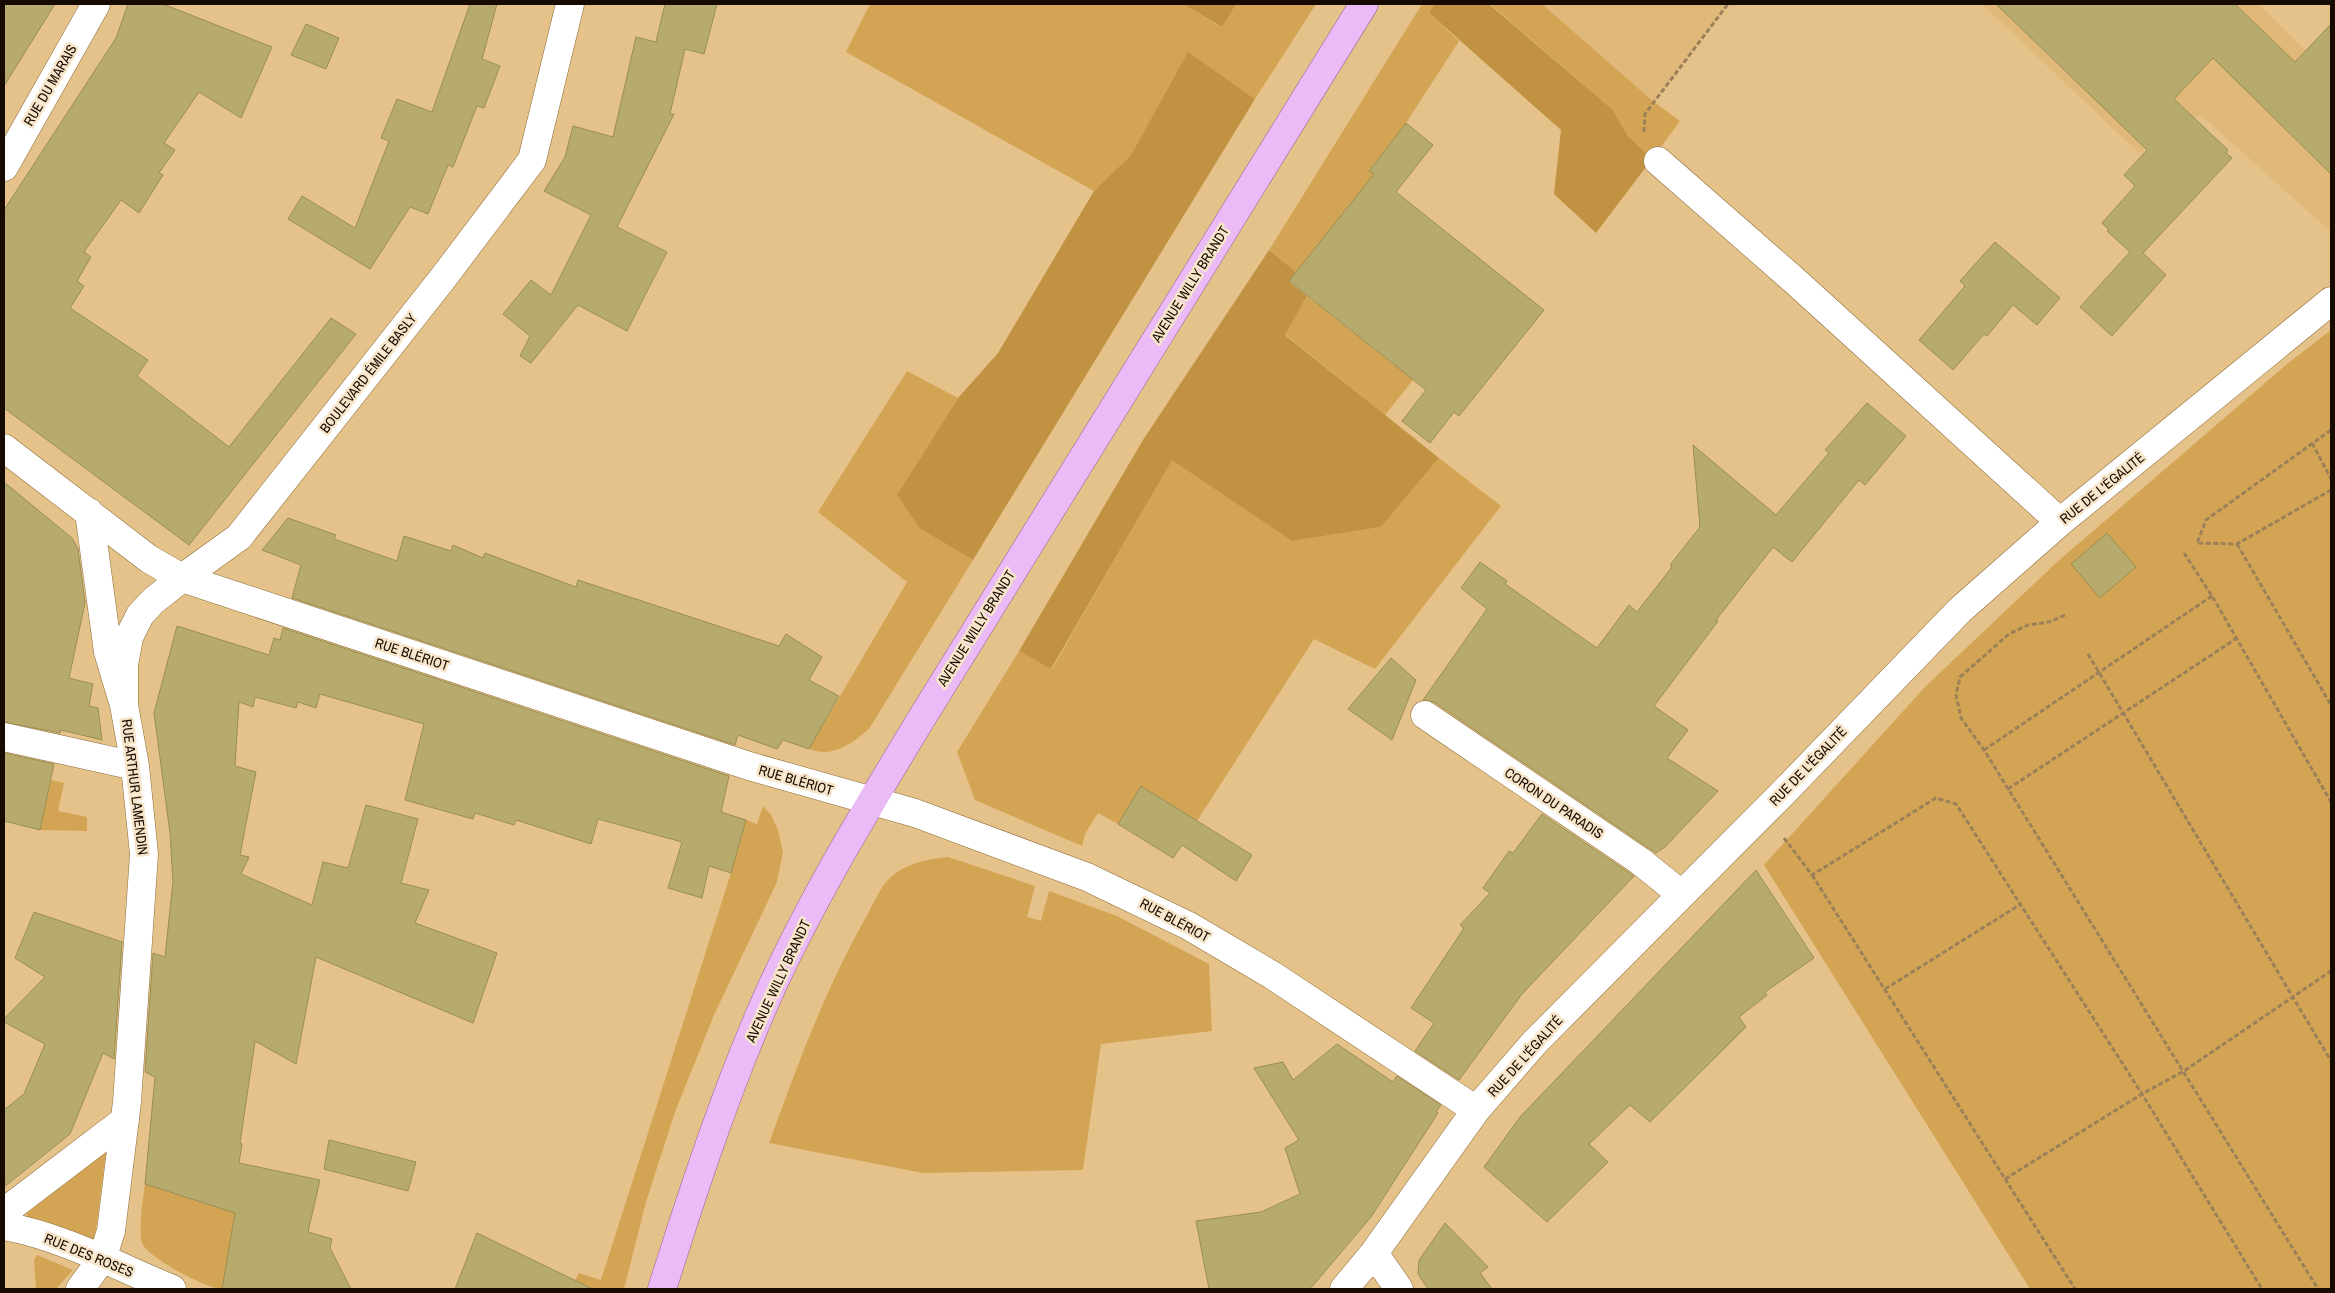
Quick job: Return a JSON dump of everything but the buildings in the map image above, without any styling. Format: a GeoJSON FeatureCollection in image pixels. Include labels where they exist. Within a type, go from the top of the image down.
{"type":"FeatureCollection","features":[{"type":"Feature","properties":{"kind":"main road","name":"AVENUE WILLY BRANDT"},"geometry":{"type":"LineString","coordinates":[[662,1289],[713,1136],[764,1007],[798,933],[872,800],[1073,471],[1364,4]]}},
{"type":"Feature","properties":{"kind":"street","name":"RUE DU MARAIS"},"geometry":{"type":"LineString","coordinates":[[4,167],[96,4]]}},
{"type":"Feature","properties":{"kind":"street","name":"BOULEVARD ÉMILE BASLY"},"geometry":{"type":"LineString","coordinates":[[124,706],[124,665],[129,637],[140,615],[153,601],[182,578],[239,537],[443,278],[532,160],[570,4]]}},
{"type":"Feature","properties":{"kind":"street"},"geometry":{"type":"LineString","coordinates":[[1658,161],[1795,281],[2060,522]]}},
{"type":"Feature","properties":{"kind":"street","name":"RUE DE L'ÉGALITÉ"},"geometry":{"type":"LineString","coordinates":[[1344,1289],[1374,1253],[1476,1110],[1535,1042],[1760,816],[1960,610],[2060,522],[2331,301]]}},
{"type":"Feature","properties":{"kind":"street"},"geometry":{"type":"LineString","coordinates":[[4,448],[89,512]]}},
{"type":"Feature","properties":{"kind":"street","name":"RUE BLÉRIOT"},"geometry":{"type":"LineString","coordinates":[[89,512],[149,559],[182,578],[749,766],[915,813],[1087,877],[1189,926],[1272,975],[1476,1110]]}},
{"type":"Feature","properties":{"kind":"street","name":"RUE ARTHUR LAMENDIN"},"geometry":{"type":"LineString","coordinates":[[80,1289],[102,1259],[111,1231],[125,1120],[144,854],[134,766],[124,706],[108,652],[89,512]]}},
{"type":"Feature","properties":{"kind":"street","name":"CORON DU PARADIS"},"geometry":{"type":"LineString","coordinates":[[1426,715],[1640,861],[1681,894]]}},
{"type":"Feature","properties":{"kind":"street"},"geometry":{"type":"LineString","coordinates":[[4,737],[134,766]]}},
{"type":"Feature","properties":{"kind":"street"},"geometry":{"type":"LineString","coordinates":[[4,1212],[125,1120]]}},
{"type":"Feature","properties":{"kind":"street","name":"RUE DES ROSES"},"geometry":{"type":"LineString","coordinates":[[4,1226],[24,1229],[102,1259],[172,1289]]}},
{"type":"Feature","properties":{"kind":"street"},"geometry":{"type":"LineString","coordinates":[[1374,1253],[1399,1289]]}},
{"type":"Feature","properties":{"kind":"path"},"geometry":{"type":"LineString","coordinates":[[1658,161],[1646,141],[1644,128],[1645,114],[1728,4]]}},
{"type":"Feature","properties":{"kind":"path"},"geometry":{"type":"LineString","coordinates":[[2331,430],[2206,520],[2197,543],[2237,544],[2331,490]]}},
{"type":"Feature","properties":{"kind":"path"},"geometry":{"type":"LineString","coordinates":[[2312,444],[2331,479]]}},
{"type":"Feature","properties":{"kind":"path"},"geometry":{"type":"LineString","coordinates":[[2237,544],[2331,705]]}},
{"type":"Feature","properties":{"kind":"path"},"geometry":{"type":"LineString","coordinates":[[2184,553],[2237,638],[2331,802]]}},
{"type":"Feature","properties":{"kind":"path"},"geometry":{"type":"LineString","coordinates":[[1984,750],[2212,596]]}},
{"type":"Feature","properties":{"kind":"path"},"geometry":{"type":"LineString","coordinates":[[2065,615],[2049,622],[2028,625],[2009,634],[1960,677],[1956,695],[1961,718],[1984,750],[2318,1289]]}},
{"type":"Feature","properties":{"kind":"path"},"geometry":{"type":"LineString","coordinates":[[2008,789],[2237,638]]}},
{"type":"Feature","properties":{"kind":"path"},"geometry":{"type":"LineString","coordinates":[[2088,654],[2331,1060]]}},
{"type":"Feature","properties":{"kind":"path"},"geometry":{"type":"LineString","coordinates":[[1812,875],[1936,798],[1956,804],[2142,1094],[2261,1289]]}},
{"type":"Feature","properties":{"kind":"path"},"geometry":{"type":"LineString","coordinates":[[1787,841],[1812,875],[2075,1289]]}},
{"type":"Feature","properties":{"kind":"path"},"geometry":{"type":"LineString","coordinates":[[1885,989],[2021,904]]}},
{"type":"Feature","properties":{"kind":"path"},"geometry":{"type":"LineString","coordinates":[[2005,1179],[2142,1094],[2184,1071],[2331,971]]}},
{"type":"Feature","properties":{"kind":"shaded area"},"geometry":{"type":"Polygon","coordinates":[[[870,4],[1183,4],[1221,27],[1236,4],[1316,4],[1255,99],[1188,53],[1131,155],[1094,191],[846,52],[870,4]]]}},
{"type":"Feature","properties":{"kind":"shaded area"},"geometry":{"type":"Polygon","coordinates":[[[1183,4],[1236,4],[1222,27],[1183,4]]]}},
{"type":"Feature","properties":{"kind":"shaded area"},"geometry":{"type":"Polygon","coordinates":[[[1422,4],[1435,4],[1429,13],[1459,41],[1406,123],[1369,170],[1374,174],[1296,272],[1269,250],[1422,4]]]}},
{"type":"Feature","properties":{"kind":"shaded area"},"geometry":{"type":"Polygon","coordinates":[[[1435,4],[1489,4],[1612,109],[1628,136],[1652,159],[1596,233],[1554,194],[1561,130],[1429,13],[1435,4]]]}},
{"type":"Feature","properties":{"kind":"shaded area"},"geometry":{"type":"Polygon","coordinates":[[[1490,4],[1542,4],[1654,102],[1680,121],[1652,159],[1628,136],[1612,109],[1490,4]]]}},
{"type":"Feature","properties":{"kind":"shaded area"},"geometry":{"type":"Polygon","coordinates":[[[1542,4],[1728,4],[1654,102],[1542,4]]]}},
{"type":"Feature","properties":{"kind":"shaded area"},"geometry":{"type":"Polygon","coordinates":[[[1982,4],[2259,4],[2331,76],[2331,232],[2201,115],[2139,153],[1982,4]]]}},
{"type":"Feature","properties":{"kind":"shaded area"},"geometry":{"type":"Polygon","coordinates":[[[1188,52],[1255,99],[973,560],[919,528],[897,495],[958,398],[998,353],[1094,191],[1131,155],[1188,52]]]}},
{"type":"Feature","properties":{"kind":"shaded area"},"geometry":{"type":"Polygon","coordinates":[[[1269,250],[1296,272],[1289,282],[1307,296],[1285,335],[1439,458],[1381,527],[1292,541],[1172,460],[1051,669],[1019,651],[1143,440],[1269,250]]]}},
{"type":"Feature","properties":{"kind":"shaded area"},"geometry":{"type":"Polygon","coordinates":[[[1307,296],[1413,380],[1385,415],[1285,334],[1307,296]]]}},
{"type":"Feature","properties":{"kind":"shaded area"},"geometry":{"type":"Polygon","coordinates":[[[2331,330],[2331,1289],[2030,1289],[1764,865],[1925,687],[2056,563],[2287,364],[2331,330]]]}},
{"type":"Feature","properties":{"kind":"shaded area"},"geometry":{"type":"Polygon","coordinates":[[[907,371],[958,398],[897,495],[919,528],[973,560],[869,729],[848,745],[834,751],[826,752],[809,749],[907,582],[818,512],[907,371]]]}},
{"type":"Feature","properties":{"kind":"shaded area"},"geometry":{"type":"Polygon","coordinates":[[[1439,458],[1501,506],[1375,669],[1314,639],[1197,821],[1141,787],[1118,824],[1098,813],[1085,834],[1082,846],[975,800],[957,752],[1019,651],[1052,669],[1172,459],[1292,541],[1381,527],[1439,458]]]}},
{"type":"Feature","properties":{"kind":"shaded area"},"geometry":{"type":"Polygon","coordinates":[[[51,780],[64,783],[58,811],[87,817],[87,831],[40,830],[51,780]]]}},
{"type":"Feature","properties":{"kind":"shaded area"},"geometry":{"type":"Polygon","coordinates":[[[763,806],[771,815],[778,830],[783,852],[777,882],[714,1015],[675,1112],[646,1202],[624,1289],[570,1289],[579,1273],[601,1280],[731,873],[746,820],[757,824],[763,806]]]}},
{"type":"Feature","properties":{"kind":"shaded area"},"geometry":{"type":"Polygon","coordinates":[[[948,857],[1035,886],[1027,917],[1041,921],[1049,891],[1117,916],[1209,964],[1212,1031],[1101,1044],[1083,1170],[923,1173],[769,1143],[824,1001],[882,888],[894,874],[908,866],[932,859],[948,857]]]}},
{"type":"Feature","properties":{"kind":"shaded area"},"geometry":{"type":"Polygon","coordinates":[[[101,1151],[106,1152],[94,1244],[28,1219],[25,1210],[101,1151]]]}},
{"type":"Feature","properties":{"kind":"shaded area"},"geometry":{"type":"Polygon","coordinates":[[[145,1184],[235,1212],[222,1289],[204,1284],[179,1272],[155,1257],[142,1243],[140,1231],[145,1184]]]}},
{"type":"Feature","properties":{"kind":"shaded area"},"geometry":{"type":"Polygon","coordinates":[[[37,1255],[73,1270],[56,1289],[36,1289],[34,1260],[37,1255]]]}}]}
